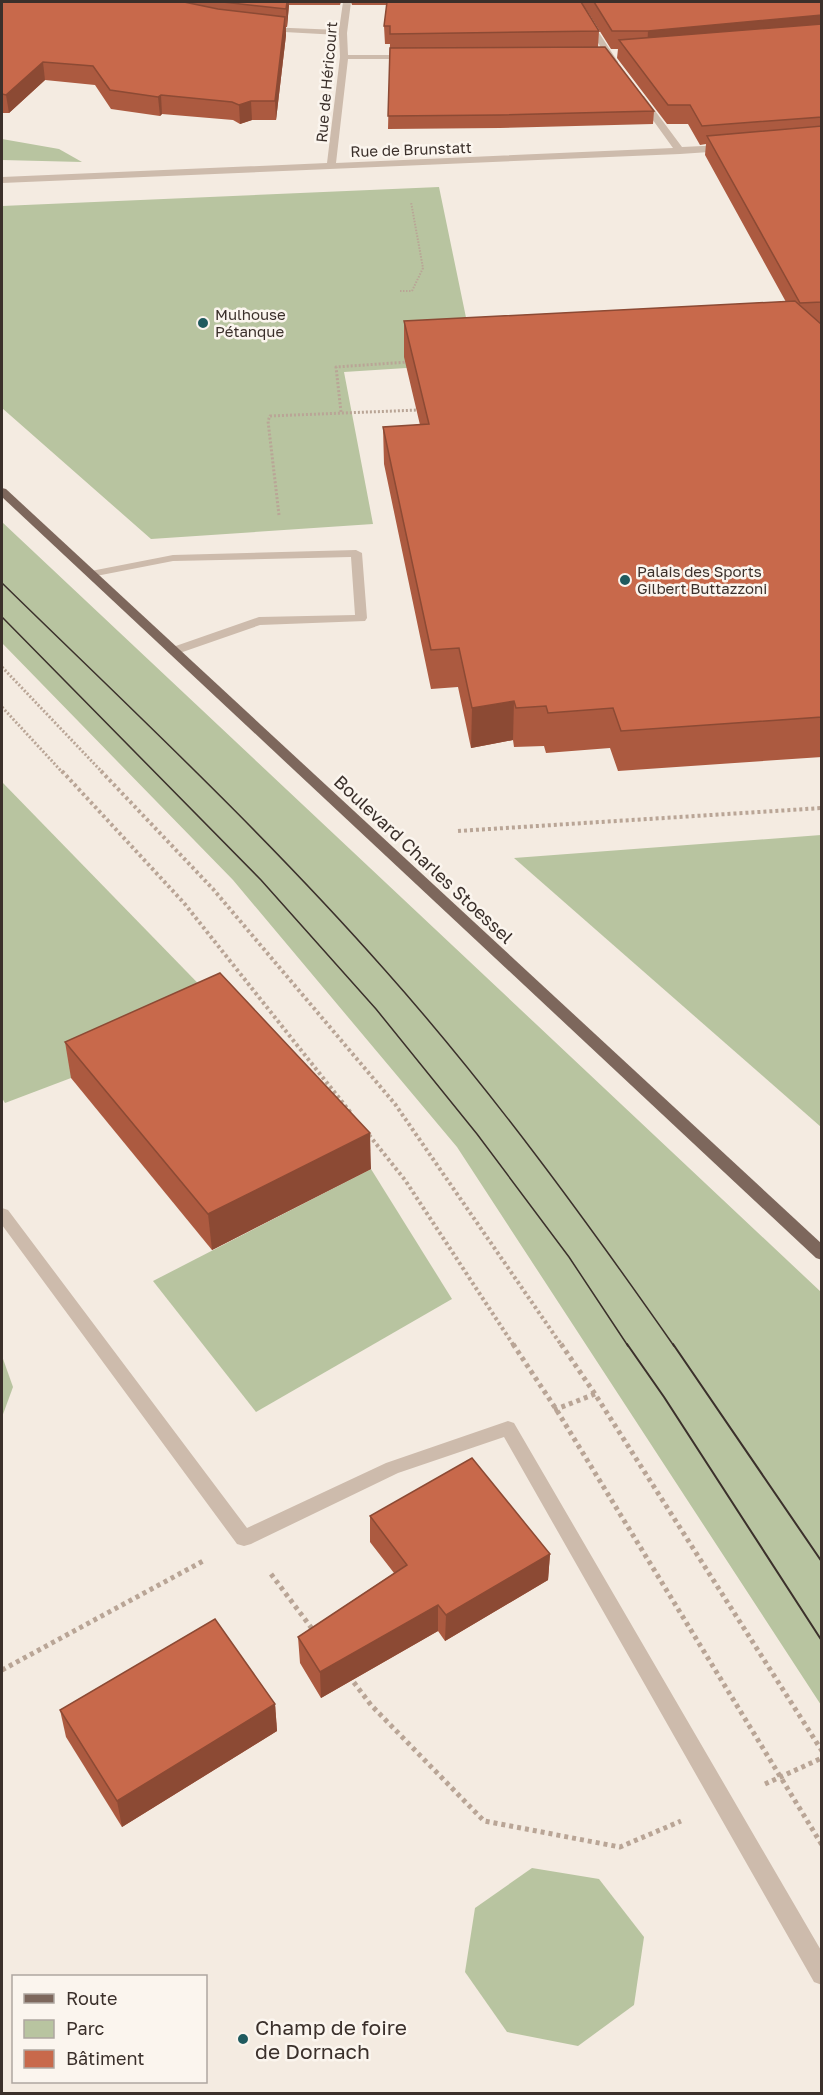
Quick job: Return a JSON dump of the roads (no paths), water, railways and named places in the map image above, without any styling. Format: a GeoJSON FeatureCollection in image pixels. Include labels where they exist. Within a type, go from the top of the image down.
{"type":"FeatureCollection","features":[{"type":"Feature","properties":{"kind":"main road","name":"Boulevard Charles Stoessel"},"geometry":{"type":"LineString","coordinates":[[2,491],[822,1254]]}},
{"type":"Feature","properties":{"kind":"street","name":"Rue de Héricourt"},"geometry":{"type":"LineString","coordinates":[[331,165],[344,57],[343,33],[347,2]]}},
{"type":"Feature","properties":{"kind":"street"},"geometry":{"type":"LineString","coordinates":[[576,2],[613,54],[621,72]]}},
{"type":"Feature","properties":{"kind":"street"},"geometry":{"type":"LineString","coordinates":[[252,27],[284,31],[343,33]]}},
{"type":"Feature","properties":{"kind":"street"},"geometry":{"type":"LineString","coordinates":[[596,55],[613,54]]}},
{"type":"Feature","properties":{"kind":"street"},"geometry":{"type":"LineString","coordinates":[[344,57],[416,57]]}},
{"type":"Feature","properties":{"kind":"street"},"geometry":{"type":"LineString","coordinates":[[634,90],[680,151]]}},
{"type":"Feature","properties":{"kind":"street","name":"Rue de Brunstatt"},"geometry":{"type":"LineString","coordinates":[[2,180],[737,148]]}},
{"type":"Feature","properties":{"kind":"street"},"geometry":{"type":"LineString","coordinates":[[91,574],[173,558],[356,553],[361,618],[259,621],[174,651]]}},
{"type":"Feature","properties":{"kind":"street"},"geometry":{"type":"LineString","coordinates":[[2,1214],[244,1538],[392,1468],[508,1428],[822,1974]]}},
{"type":"Feature","properties":{"kind":"tram line"},"geometry":{"type":"LineString","coordinates":[[2,583],[244,820],[384,969],[498,1106],[674,1346]]}},
{"type":"Feature","properties":{"kind":"tram line"},"geometry":{"type":"LineString","coordinates":[[2,617],[261,880],[376,1009],[477,1134],[569,1257],[628,1346]]}},
{"type":"Feature","properties":{"kind":"tram line"},"geometry":{"type":"LineString","coordinates":[[627,1344],[664,1397],[822,1641]]}},
{"type":"Feature","properties":{"kind":"tram line"},"geometry":{"type":"LineString","coordinates":[[673,1344],[822,1562]]}},
{"type":"Feature","properties":{"kind":"place","name":"Mulhouse Pétanque"},"geometry":{"type":"Point","coordinates":[203,323]}},
{"type":"Feature","properties":{"kind":"place","name":"Palais des Sports Gilbert Buttazzoni"},"geometry":{"type":"Point","coordinates":[625,580]}},
{"type":"Feature","properties":{"kind":"place","name":"Champ de foire de Dornach"},"geometry":{"type":"Point","coordinates":[243,2039]}}]}
